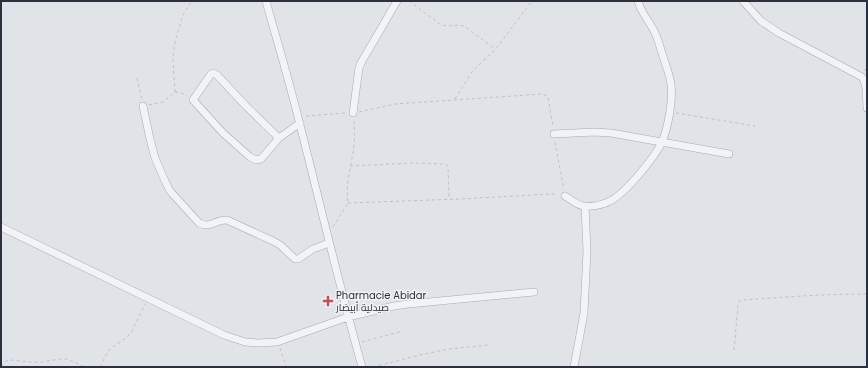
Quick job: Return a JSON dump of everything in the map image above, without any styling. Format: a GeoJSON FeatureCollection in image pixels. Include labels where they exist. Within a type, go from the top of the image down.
{"type":"FeatureCollection","features":[{"type":"Feature","properties":{"kind":"street"},"geometry":{"type":"LineString","coordinates":[[266,1],[299,120],[329,243],[362,367]]}},
{"type":"Feature","properties":{"kind":"street"},"geometry":{"type":"LineString","coordinates":[[354,113],[359,68],[397,1]]}},
{"type":"Feature","properties":{"kind":"street"},"geometry":{"type":"LineString","coordinates":[[564,196],[580,205],[585,206],[599,205],[610,201],[621,194],[638,176],[650,162],[662,142],[667,127],[672,95],[670,76],[656,34],[638,1]]}},
{"type":"Feature","properties":{"kind":"street"},"geometry":{"type":"LineString","coordinates":[[742,1],[761,21],[779,33],[862,77],[866,84],[867,108]]}},
{"type":"Feature","properties":{"kind":"street"},"geometry":{"type":"LineString","coordinates":[[279,138],[217,75],[213,73],[193,100],[223,133],[250,157],[256,160],[261,160],[279,138],[299,120]]}},
{"type":"Feature","properties":{"kind":"street"},"geometry":{"type":"LineString","coordinates":[[143,106],[155,158],[170,191],[199,222],[204,225],[208,225],[223,219],[227,220],[280,245],[295,259],[300,258],[313,249],[329,243]]}},
{"type":"Feature","properties":{"kind":"street"},"geometry":{"type":"LineString","coordinates":[[554,134],[602,132],[729,154]]}},
{"type":"Feature","properties":{"kind":"street"},"geometry":{"type":"LineString","coordinates":[[574,367],[584,313],[587,251],[585,206]]}},
{"type":"Feature","properties":{"kind":"street"},"geometry":{"type":"LineString","coordinates":[[1,227],[224,335],[245,342],[277,342],[348,317],[408,304],[534,292]]}},
{"type":"Feature","properties":{"kind":"path"},"geometry":{"type":"LineString","coordinates":[[175,92],[173,59],[174,48],[183,15],[192,1]]}},
{"type":"Feature","properties":{"kind":"path"},"geometry":{"type":"LineString","coordinates":[[409,1],[441,25],[464,26],[495,50]]}},
{"type":"Feature","properties":{"kind":"path"},"geometry":{"type":"LineString","coordinates":[[454,100],[473,70],[495,50],[532,1]]}},
{"type":"Feature","properties":{"kind":"path"},"geometry":{"type":"LineString","coordinates":[[137,78],[143,106],[163,102],[175,92],[181,93],[193,100]]}},
{"type":"Feature","properties":{"kind":"path"},"geometry":{"type":"LineString","coordinates":[[299,120],[336,113],[354,113],[395,104],[529,94],[545,95],[548,97],[564,196],[552,194],[348,203]]}},
{"type":"Feature","properties":{"kind":"path"},"geometry":{"type":"LineString","coordinates":[[669,112],[755,126]]}},
{"type":"Feature","properties":{"kind":"path"},"geometry":{"type":"LineString","coordinates":[[327,234],[334,226],[348,203],[347,185],[354,143],[354,113]]}},
{"type":"Feature","properties":{"kind":"path"},"geometry":{"type":"LineString","coordinates":[[350,166],[414,163],[445,164],[448,168],[449,199]]}},
{"type":"Feature","properties":{"kind":"path"},"geometry":{"type":"LineString","coordinates":[[734,350],[739,301],[835,294],[867,294]]}},
{"type":"Feature","properties":{"kind":"path"},"geometry":{"type":"LineString","coordinates":[[100,367],[110,349],[128,337],[131,333],[147,298]]}},
{"type":"Feature","properties":{"kind":"path"},"geometry":{"type":"LineString","coordinates":[[356,344],[403,331]]}},
{"type":"Feature","properties":{"kind":"path"},"geometry":{"type":"LineString","coordinates":[[277,342],[286,367]]}},
{"type":"Feature","properties":{"kind":"path"},"geometry":{"type":"LineString","coordinates":[[373,367],[449,349],[488,345]]}},
{"type":"Feature","properties":{"kind":"path"},"geometry":{"type":"LineString","coordinates":[[1,366],[6,361],[10,360],[41,362],[67,358],[85,367]]}},
{"type":"Feature","properties":{"kind":"place","name":"Pharmacie Abidar صيدلية أبيضار"},"geometry":{"type":"Point","coordinates":[328,301]}}]}
